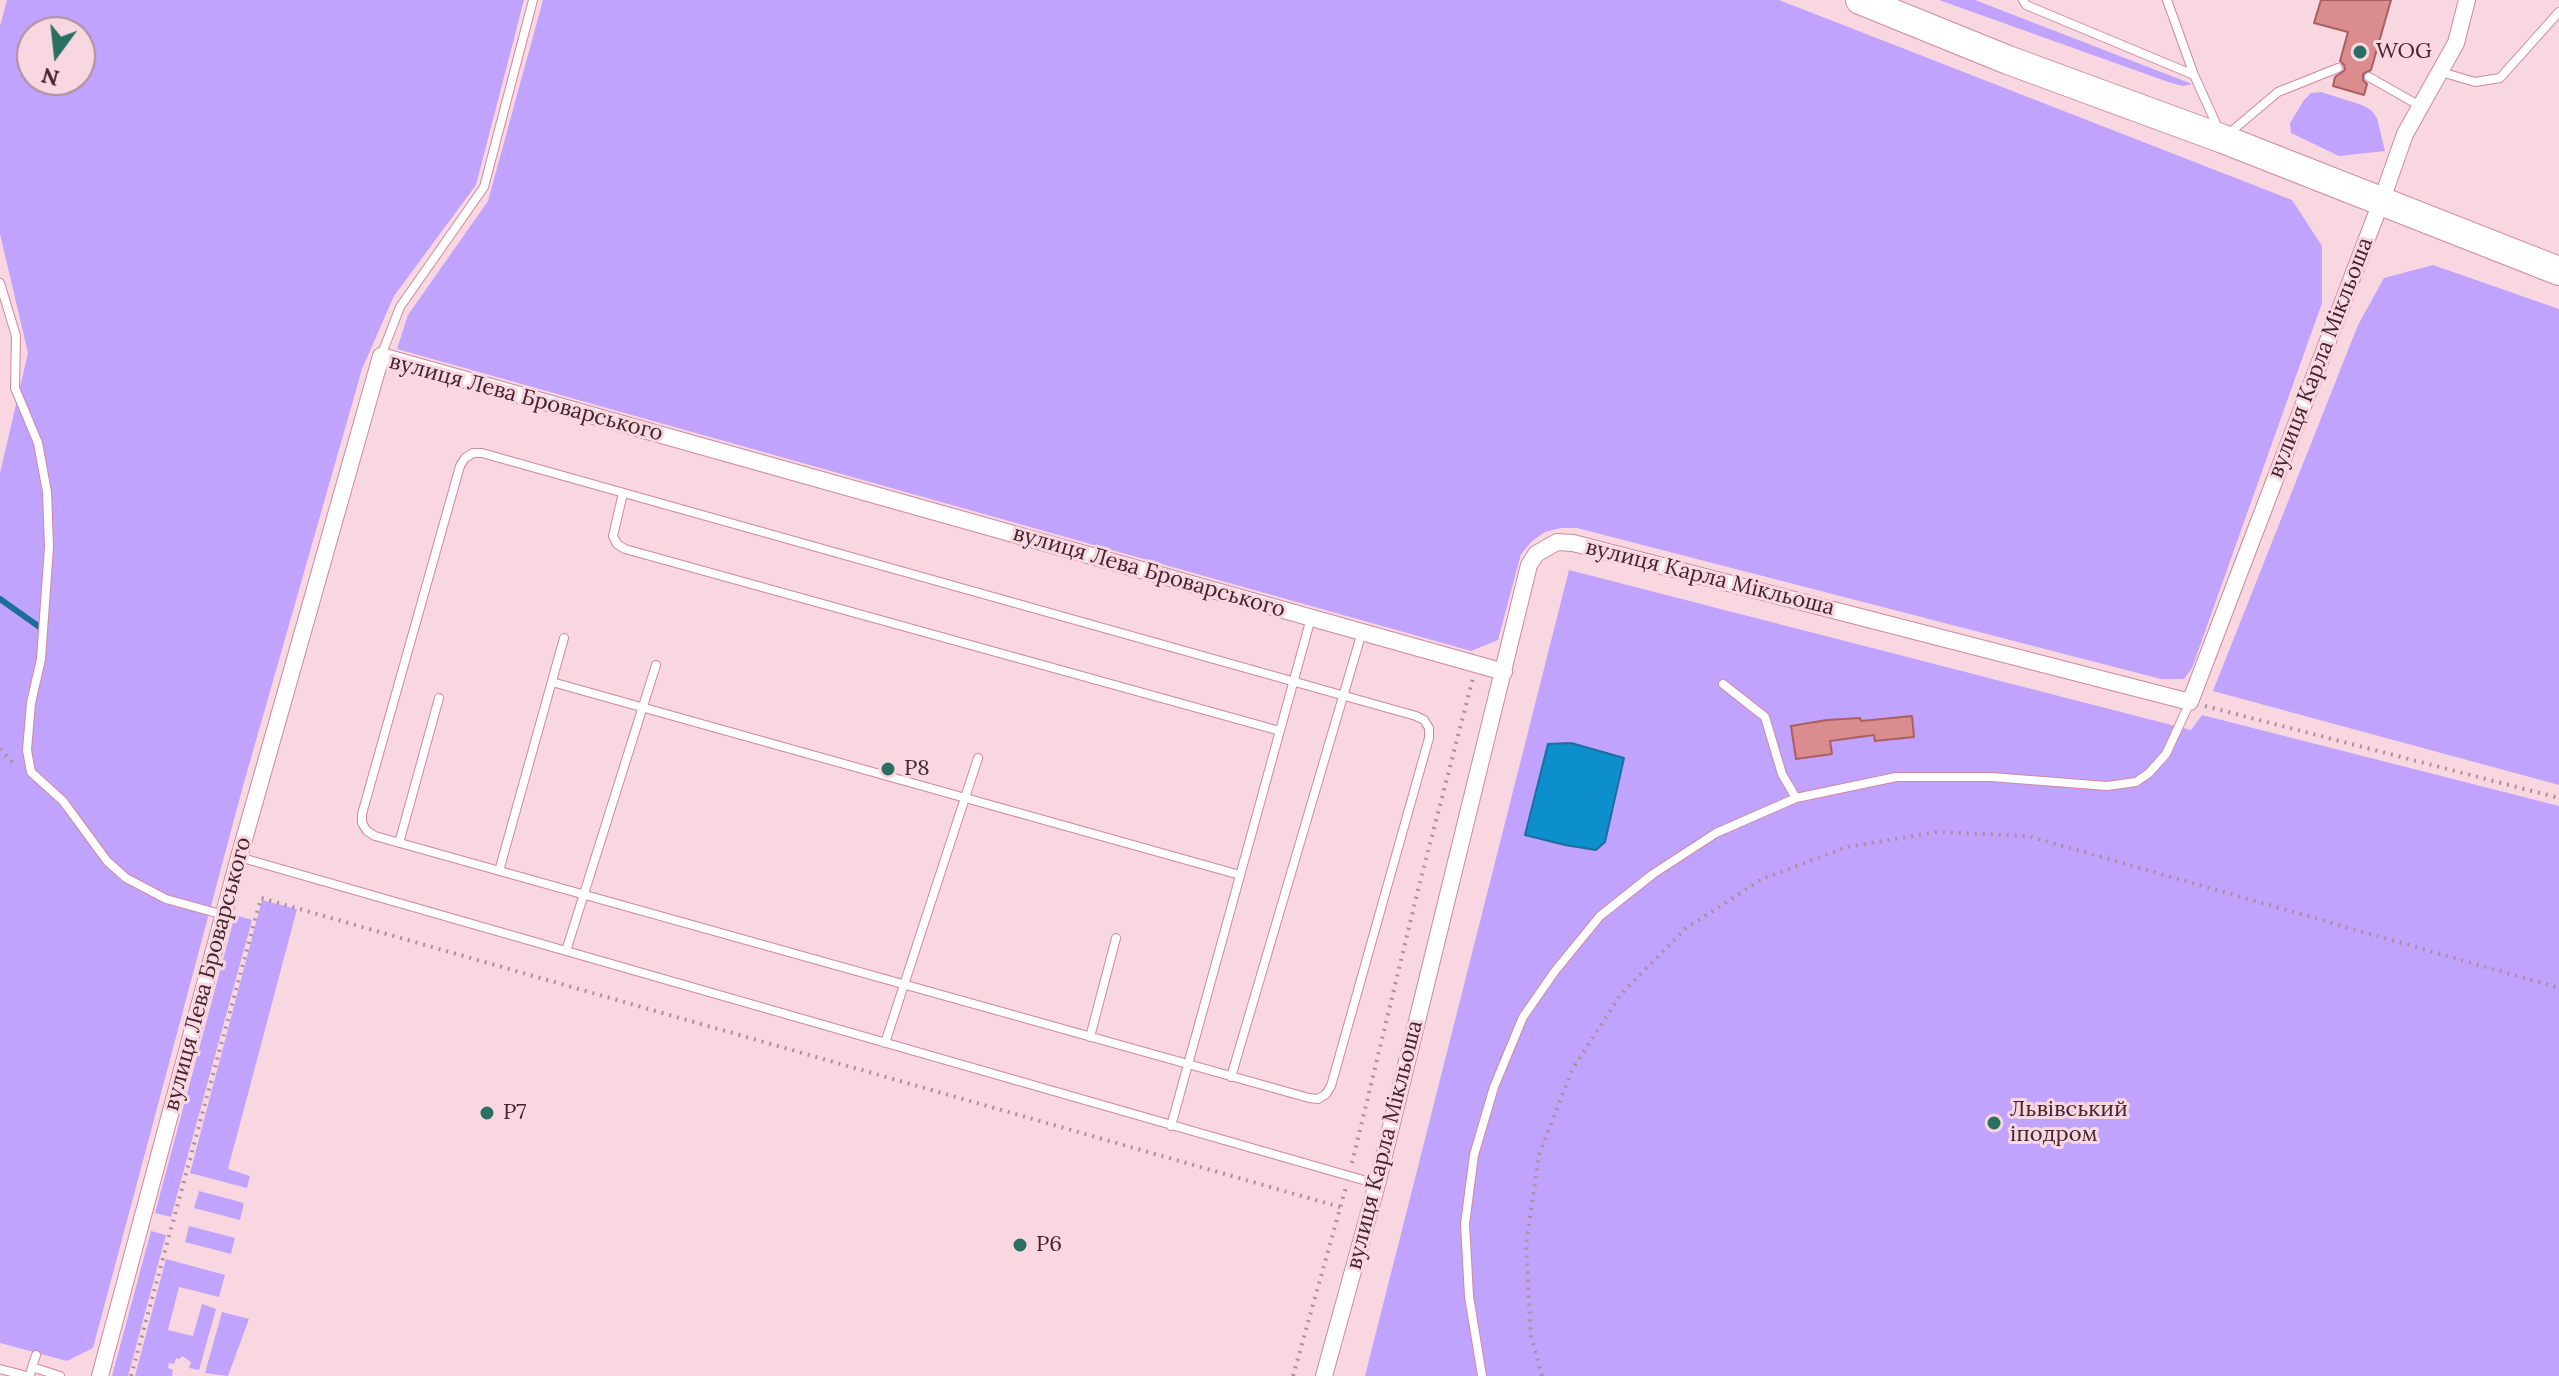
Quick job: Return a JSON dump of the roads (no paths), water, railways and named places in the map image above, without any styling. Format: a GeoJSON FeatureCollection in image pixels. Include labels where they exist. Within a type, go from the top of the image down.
{"type":"FeatureCollection","features":[{"type":"Feature","properties":{"kind":"highway"},"geometry":{"type":"LineString","coordinates":[[1860,0],[2008,60],[2223,139],[2559,271]]}},
{"type":"Feature","properties":{"kind":"street","name":"вулиця Карла Мікльоша"},"geometry":{"type":"LineString","coordinates":[[1324,1376],[1377,1184],[1529,565],[1536,554],[1557,542],[1589,547],[2190,702],[2405,134],[2456,43],[2467,0]]}},
{"type":"Feature","properties":{"kind":"street","name":"вулиця Лева Броварського"},"geometry":{"type":"LineString","coordinates":[[100,1376],[239,857],[381,356],[1504,672]]}},
{"type":"Feature","properties":{"kind":"lane"},"geometry":{"type":"LineString","coordinates":[[381,356],[400,307],[484,187],[533,0]]}},
{"type":"Feature","properties":{"kind":"lane"},"geometry":{"type":"LineString","coordinates":[[2023,0],[2026,5],[2194,75]]}},
{"type":"Feature","properties":{"kind":"lane"},"geometry":{"type":"LineString","coordinates":[[2167,0],[2194,75],[2223,139],[2278,92],[2338,68]]}},
{"type":"Feature","properties":{"kind":"lane"},"geometry":{"type":"LineString","coordinates":[[2441,72],[2475,82],[2500,78],[2559,12]]}},
{"type":"Feature","properties":{"kind":"lane"},"geometry":{"type":"LineString","coordinates":[[2369,77],[2421,106]]}},
{"type":"Feature","properties":{"kind":"lane"},"geometry":{"type":"LineString","coordinates":[[0,283],[16,336],[15,388],[38,443],[47,492],[49,547],[41,659],[31,703],[27,750],[31,772],[63,801],[107,861],[126,878],[166,899],[224,915]]}},
{"type":"Feature","properties":{"kind":"lane"},"geometry":{"type":"LineString","coordinates":[[473,453],[482,453],[623,493],[1424,720],[1429,728],[1429,738],[1331,1086],[1326,1094],[1318,1099],[1309,1098],[1231,1077],[399,843],[367,831],[362,823],[362,814],[460,466],[465,458],[473,453]]}},
{"type":"Feature","properties":{"kind":"lane"},"geometry":{"type":"LineString","coordinates":[[623,493],[613,536],[617,544],[625,549],[1280,731]]}},
{"type":"Feature","properties":{"kind":"lane"},"geometry":{"type":"LineString","coordinates":[[1171,1126],[1311,618]]}},
{"type":"Feature","properties":{"kind":"lane"},"geometry":{"type":"LineString","coordinates":[[1231,1077],[1362,632]]}},
{"type":"Feature","properties":{"kind":"lane"},"geometry":{"type":"LineString","coordinates":[[499,871],[564,638]]}},
{"type":"Feature","properties":{"kind":"lane"},"geometry":{"type":"LineString","coordinates":[[566,951],[656,665]]}},
{"type":"Feature","properties":{"kind":"lane"},"geometry":{"type":"LineString","coordinates":[[552,682],[1240,875]]}},
{"type":"Feature","properties":{"kind":"lane"},"geometry":{"type":"LineString","coordinates":[[1723,684],[1765,717],[1782,774],[1796,798]]}},
{"type":"Feature","properties":{"kind":"lane"},"geometry":{"type":"LineString","coordinates":[[399,843],[439,698]]}},
{"type":"Feature","properties":{"kind":"lane"},"geometry":{"type":"LineString","coordinates":[[1482,1376],[1469,1296],[1465,1224],[1478,1141],[1494,1087],[1523,1017],[1555,971],[1600,916],[1653,874],[1716,833],[1796,798],[1896,777],[1991,777],[2107,786],[2136,782],[2166,754],[2190,702]]}},
{"type":"Feature","properties":{"kind":"lane"},"geometry":{"type":"LineString","coordinates":[[885,1043],[978,758]]}},
{"type":"Feature","properties":{"kind":"lane"},"geometry":{"type":"LineString","coordinates":[[239,857],[1377,1184]]}},
{"type":"Feature","properties":{"kind":"lane"},"geometry":{"type":"LineString","coordinates":[[1090,1037],[1116,938]]}},
{"type":"Feature","properties":{"kind":"lane"},"geometry":{"type":"LineString","coordinates":[[30,1373],[36,1355]]}},
{"type":"Feature","properties":{"kind":"lane"},"geometry":{"type":"LineString","coordinates":[[0,1369],[60,1376]]}},
{"type":"Feature","properties":{"kind":"water"},"geometry":{"type":"Polygon","coordinates":[[[1571,743],[1624,758],[1605,842],[1596,850],[1525,835],[1548,744],[1571,743]]]}},
{"type":"Feature","properties":{"kind":"waterway"},"geometry":{"type":"LineString","coordinates":[[0,599],[41,628]]}},
{"type":"Feature","properties":{"kind":"place","name":"WOG"},"geometry":{"type":"Point","coordinates":[2360,52]}},
{"type":"Feature","properties":{"kind":"place","name":"P8"},"geometry":{"type":"Point","coordinates":[888,769]}},
{"type":"Feature","properties":{"kind":"place","name":"P7"},"geometry":{"type":"Point","coordinates":[487,1113]}},
{"type":"Feature","properties":{"kind":"place","name":"Львівський іподром"},"geometry":{"type":"Point","coordinates":[1994,1123]}},
{"type":"Feature","properties":{"kind":"place","name":"P6"},"geometry":{"type":"Point","coordinates":[1020,1245]}}]}
